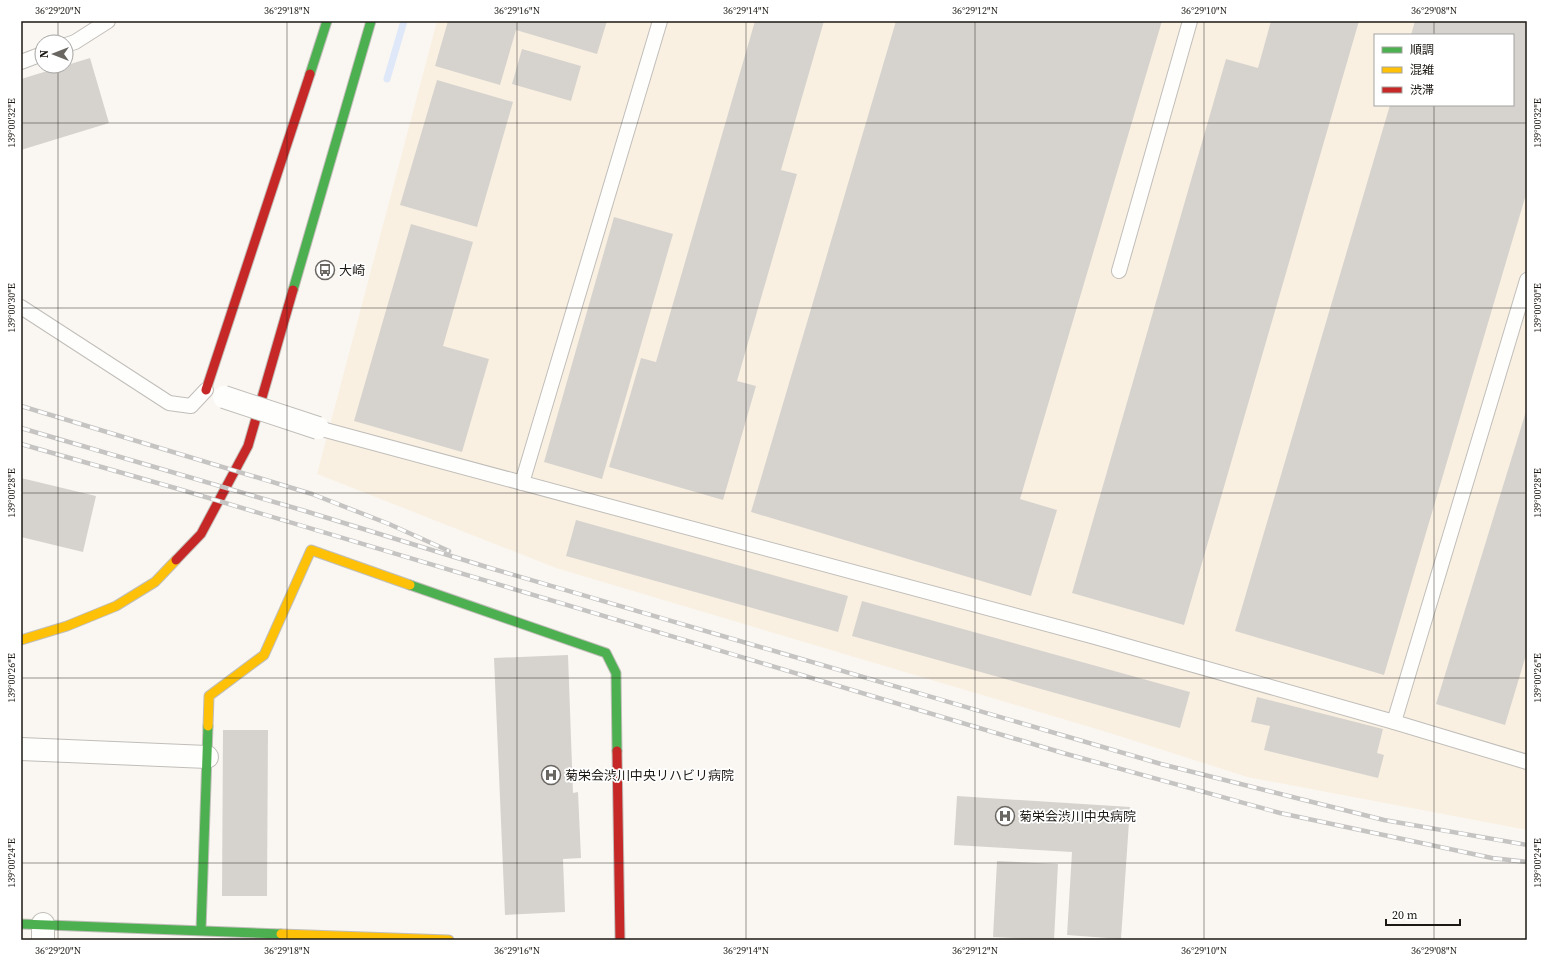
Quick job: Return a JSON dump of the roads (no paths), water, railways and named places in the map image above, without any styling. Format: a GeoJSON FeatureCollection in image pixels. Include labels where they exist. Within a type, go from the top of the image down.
{"type":"FeatureCollection","features":[{"type":"Feature","properties":{"kind":"street"},"geometry":{"type":"LineString","coordinates":[[318,428],[215,393],[327,21]]}},
{"type":"Feature","properties":{"kind":"street"},"geometry":{"type":"LineString","coordinates":[[21,640],[67,626],[116,606],[155,582],[201,534],[248,446],[372,21]]}},
{"type":"Feature","properties":{"kind":"street"},"geometry":{"type":"LineString","coordinates":[[200,930],[209,696],[264,654],[311,550],[606,652],[616,673],[620,940]]}},
{"type":"Feature","properties":{"kind":"street"},"geometry":{"type":"LineString","coordinates":[[21,749],[207,757]]}},
{"type":"Feature","properties":{"kind":"street"},"geometry":{"type":"LineString","coordinates":[[21,924],[43,932],[200,930],[449,940]]}},
{"type":"Feature","properties":{"kind":"lane"},"geometry":{"type":"LineString","coordinates":[[74,42],[108,21]]}},
{"type":"Feature","properties":{"kind":"lane"},"geometry":{"type":"LineString","coordinates":[[522,483],[660,21]]}},
{"type":"Feature","properties":{"kind":"lane"},"geometry":{"type":"LineString","coordinates":[[1119,271],[1190,21]]}},
{"type":"Feature","properties":{"kind":"lane"},"geometry":{"type":"LineString","coordinates":[[21,62],[34,57]]}},
{"type":"Feature","properties":{"kind":"lane"},"geometry":{"type":"LineString","coordinates":[[1394,722],[1527,280]]}},
{"type":"Feature","properties":{"kind":"lane"},"geometry":{"type":"LineString","coordinates":[[21,307],[169,403],[191,406],[215,393]]}},
{"type":"Feature","properties":{"kind":"lane"},"geometry":{"type":"LineString","coordinates":[[318,428],[1095,636],[1527,762]]}},
{"type":"Feature","properties":{"kind":"waterway"},"geometry":{"type":"LineString","coordinates":[[387,79],[404,21]]}},
{"type":"Feature","properties":{"kind":"railway"},"geometry":{"type":"LineString","coordinates":[[21,406],[312,494],[389,524],[449,551]]}},
{"type":"Feature","properties":{"kind":"railway"},"geometry":{"type":"LineString","coordinates":[[21,428],[305,511],[490,568],[1161,764],[1384,820],[1527,845]]}},
{"type":"Feature","properties":{"kind":"railway"},"geometry":{"type":"LineString","coordinates":[[21,444],[182,490],[1063,753],[1280,813],[1492,858],[1527,862]]}},
{"type":"Feature","properties":{"kind":"place","name":"大崎"},"geometry":{"type":"Point","coordinates":[325,270]}},
{"type":"Feature","properties":{"kind":"place","name":"菊栄会渋川中央リハビリ病院"},"geometry":{"type":"Point","coordinates":[551,775]}},
{"type":"Feature","properties":{"kind":"place","name":"菊栄会渋川中央病院"},"geometry":{"type":"Point","coordinates":[1005,816]}}]}
